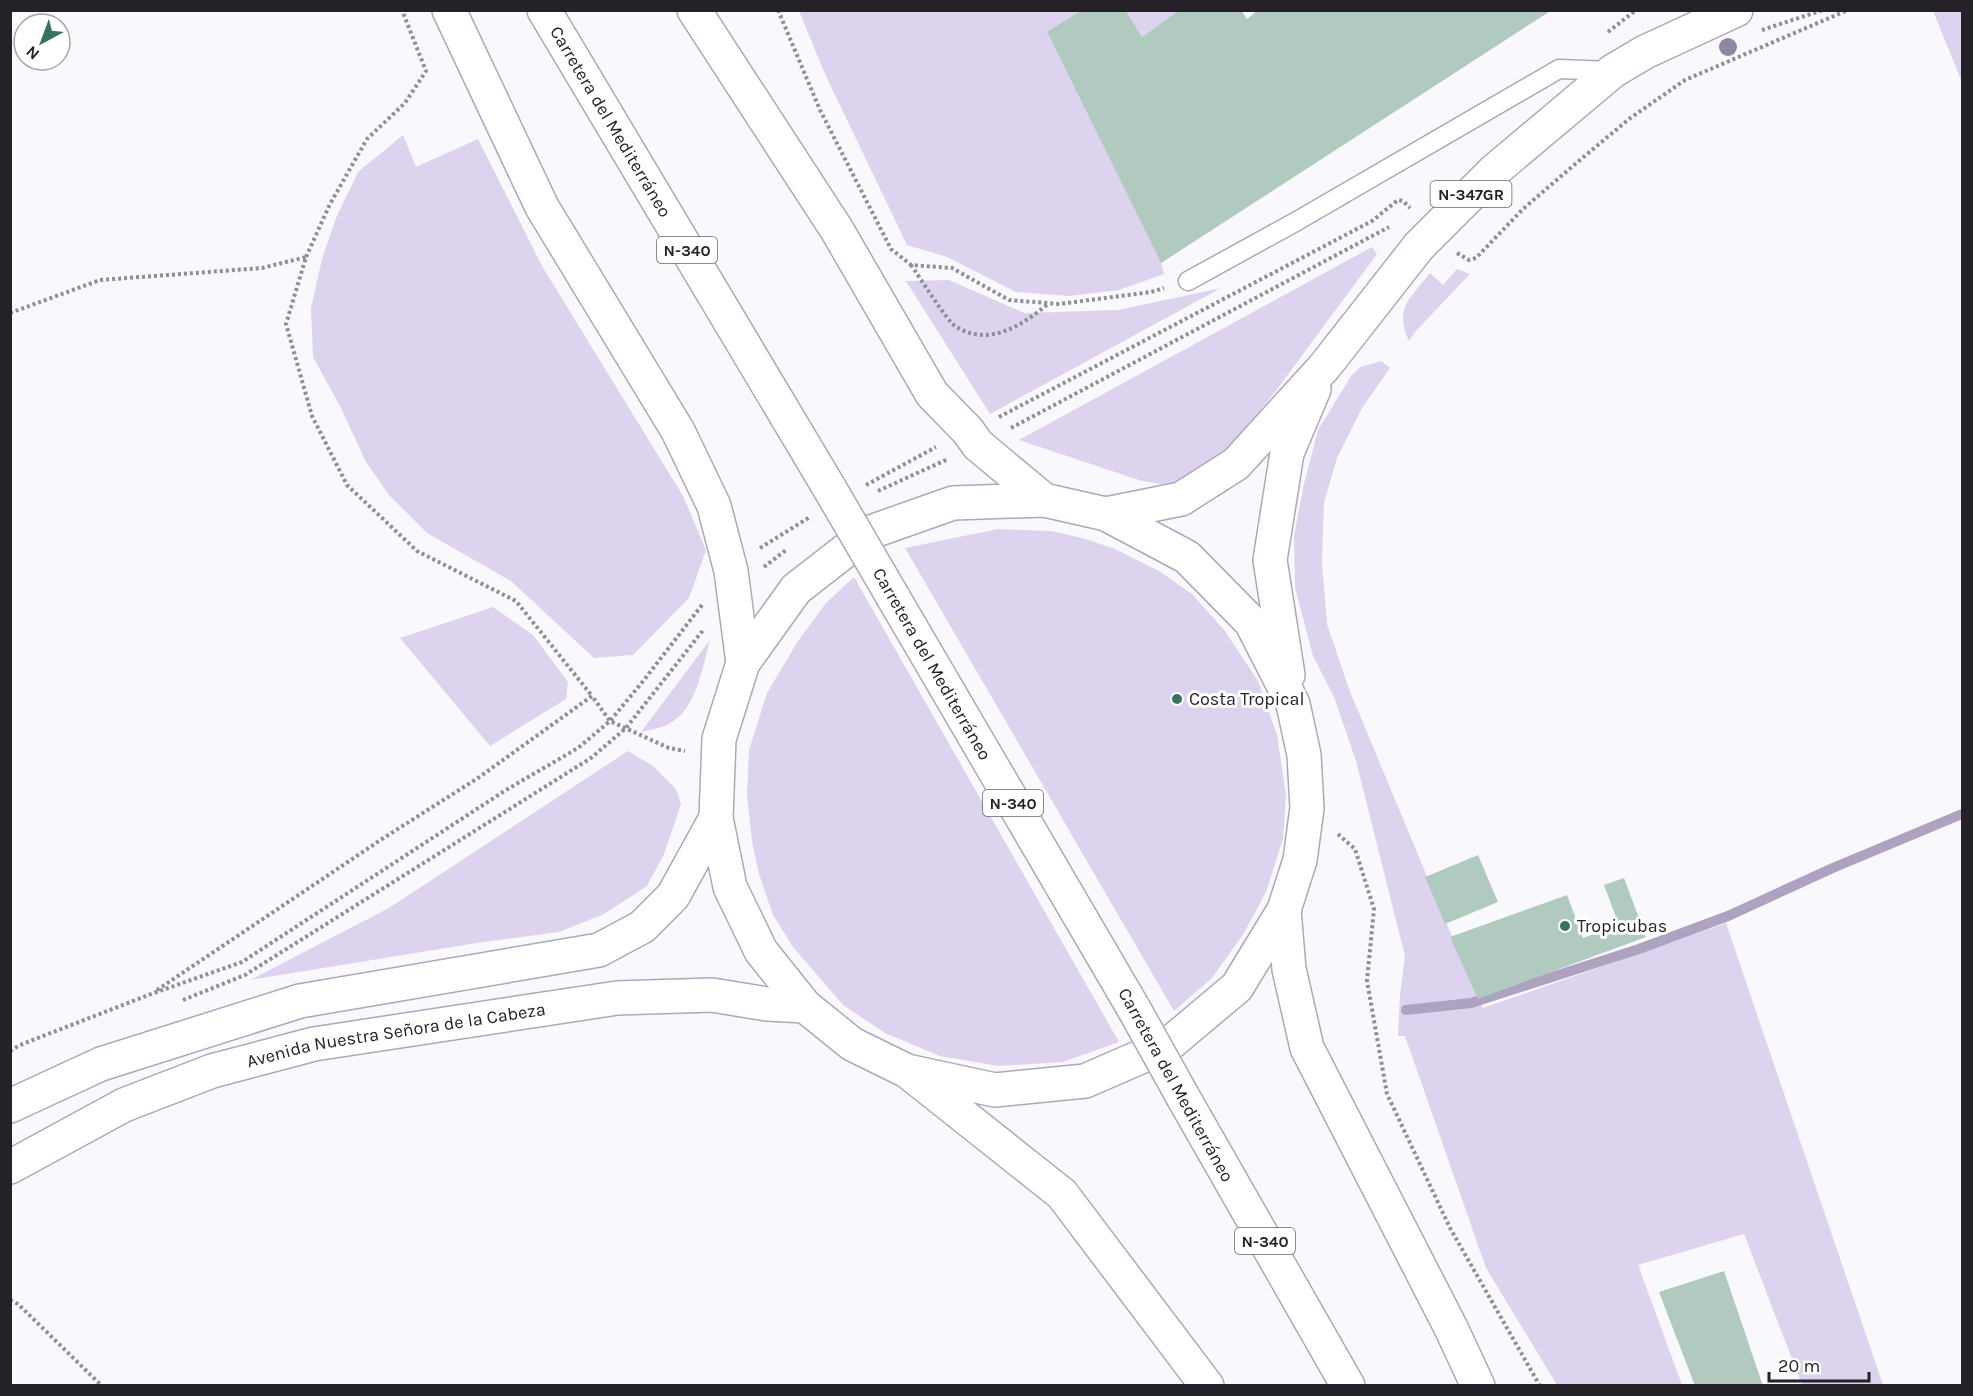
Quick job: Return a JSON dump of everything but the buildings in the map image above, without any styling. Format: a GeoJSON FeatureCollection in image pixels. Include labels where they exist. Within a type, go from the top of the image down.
{"type":"FeatureCollection","features":[{"type":"Feature","properties":{"kind":"main road"},"geometry":{"type":"LineString","coordinates":[[449,10],[542,207],[678,430],[714,506],[731,571],[743,663]]}},
{"type":"Feature","properties":{"kind":"main road","name":"Carretera del Mediterráneo"},"geometry":{"type":"LineString","coordinates":[[544,10],[830,489],[1134,1009],[1348,1386]]}},
{"type":"Feature","properties":{"kind":"main road"},"geometry":{"type":"LineString","coordinates":[[694,10],[837,230],[932,394],[968,431],[978,445],[1044,500]]}},
{"type":"Feature","properties":{"kind":"main road","name":"N-347GR"},"geometry":{"type":"LineString","coordinates":[[1645,52],[1678,10]]}},
{"type":"Feature","properties":{"kind":"main road","name":"N-347GR"},"geometry":{"type":"LineString","coordinates":[[1106,514],[1181,500],[1236,464],[1324,366],[1419,246],[1494,171],[1613,71],[1645,52],[1747,21]]}},
{"type":"Feature","properties":{"kind":"main road","name":"N-347GR"},"geometry":{"type":"LineString","coordinates":[[1293,704],[1270,560],[1287,453],[1324,366]]}},
{"type":"Feature","properties":{"kind":"main road"},"geometry":{"type":"LineString","coordinates":[[907,1071],[995,1090],[1085,1081],[1168,1045],[1237,987],[1284,910],[1300,860],[1307,808],[1304,755],[1293,704],[1251,622],[1187,556],[1106,514],[1044,500],[953,503],[868,533],[796,589],[743,663],[719,739],[716,818],[730,887],[760,951],[805,1006],[852,1044],[907,1071],[1062,1194],[1207,1386]]}},
{"type":"Feature","properties":{"kind":"main road"},"geometry":{"type":"LineString","coordinates":[[10,1106],[101,1064],[300,1001],[599,950],[642,927],[673,896],[716,818]]}},
{"type":"Feature","properties":{"kind":"main road"},"geometry":{"type":"LineString","coordinates":[[1284,910],[1289,969],[1307,1048],[1446,1317],[1478,1386]]}},
{"type":"Feature","properties":{"kind":"main road","name":"Avenida Nuestra Señora de la Cabeza"},"geometry":{"type":"LineString","coordinates":[[10,1167],[124,1105],[212,1071],[314,1044],[618,998],[712,995],[767,1004],[805,1006]]}},
{"type":"Feature","properties":{"kind":"lane"},"geometry":{"type":"LineString","coordinates":[[1188,281],[1297,221],[1559,69],[1613,71]]}},
{"type":"Feature","properties":{"kind":"path"},"geometry":{"type":"LineString","coordinates":[[402,10],[426,71],[405,103],[367,139],[330,204],[306,257],[286,324],[312,416],[347,485],[417,551],[516,601],[610,721],[669,748],[718,758]]}},
{"type":"Feature","properties":{"kind":"path"},"geometry":{"type":"LineString","coordinates":[[778,10],[820,110],[891,249],[911,265],[953,325],[971,333],[997,334],[1023,323],[1049,303]]}},
{"type":"Feature","properties":{"kind":"path"},"geometry":{"type":"LineString","coordinates":[[1747,21],[1823,10]]}},
{"type":"Feature","properties":{"kind":"path"},"geometry":{"type":"LineString","coordinates":[[1454,249],[1469,260],[1476,258],[1524,209],[1629,119],[1686,80],[1848,10]]}},
{"type":"Feature","properties":{"kind":"path"},"geometry":{"type":"LineString","coordinates":[[996,418],[1372,221],[1398,200],[1403,201],[1413,211]]}},
{"type":"Feature","properties":{"kind":"path"},"geometry":{"type":"LineString","coordinates":[[1005,431],[1395,224]]}},
{"type":"Feature","properties":{"kind":"path"},"geometry":{"type":"LineString","coordinates":[[1452,262],[1467,246]]}},
{"type":"Feature","properties":{"kind":"path"},"geometry":{"type":"LineString","coordinates":[[10,313],[100,280],[262,268],[306,257]]}},
{"type":"Feature","properties":{"kind":"path"},"geometry":{"type":"LineString","coordinates":[[911,265],[952,268],[1009,300],[1059,304],[1151,292],[1188,281]]}},
{"type":"Feature","properties":{"kind":"path"},"geometry":{"type":"LineString","coordinates":[[10,1051],[20,1045],[151,994],[242,963],[506,790],[578,748],[610,721],[702,605]]}},
{"type":"Feature","properties":{"kind":"path"},"geometry":{"type":"LineString","coordinates":[[181,1001],[245,975],[591,758],[626,728],[705,628]]}},
{"type":"Feature","properties":{"kind":"path"},"geometry":{"type":"LineString","coordinates":[[151,994],[382,839],[478,778],[592,696]]}},
{"type":"Feature","properties":{"kind":"path"},"geometry":{"type":"LineString","coordinates":[[1307,808],[1356,849],[1374,909],[1367,981],[1387,1094],[1450,1228],[1540,1386]]}},
{"type":"Feature","properties":{"kind":"path"},"geometry":{"type":"LineString","coordinates":[[10,1300],[18,1304],[102,1386]]}},
{"type":"Feature","properties":{"kind":"shaded area"},"geometry":{"type":"Polygon","coordinates":[[[799,11],[1082,11],[1047,32],[1161,263],[1164,274],[1119,290],[1068,296],[1016,292],[947,257],[907,245],[825,74],[799,11]]]}},
{"type":"Feature","properties":{"kind":"shaded area"},"geometry":{"type":"Polygon","coordinates":[[[1125,11],[1180,11],[1142,37],[1125,11]]]}},
{"type":"Feature","properties":{"kind":"shaded area"},"geometry":{"type":"Polygon","coordinates":[[[1933,11],[1962,11],[1962,82],[1933,11]]]}},
{"type":"Feature","properties":{"kind":"shaded area"},"geometry":{"type":"Polygon","coordinates":[[[403,135],[416,167],[478,139],[542,266],[683,496],[706,550],[689,598],[633,655],[594,658],[511,581],[427,533],[389,495],[366,462],[340,406],[313,357],[311,308],[322,259],[336,218],[358,172],[403,135]]]}},
{"type":"Feature","properties":{"kind":"shaded area"},"geometry":{"type":"Polygon","coordinates":[[[1372,247],[1377,254],[1243,432],[1216,460],[1183,482],[1161,484],[1142,481],[1019,440],[1372,247]]]}},
{"type":"Feature","properties":{"kind":"shaded area"},"geometry":{"type":"Polygon","coordinates":[[[1457,269],[1470,274],[1409,341],[1403,320],[1406,304],[1430,273],[1443,285],[1457,269]]]}},
{"type":"Feature","properties":{"kind":"shaded area"},"geometry":{"type":"Polygon","coordinates":[[[949,280],[1024,313],[1118,310],[1221,288],[990,414],[906,281],[949,280]]]}},
{"type":"Feature","properties":{"kind":"shaded area"},"geometry":{"type":"Polygon","coordinates":[[[1381,361],[1390,368],[1362,408],[1337,458],[1324,503],[1322,563],[1327,624],[1349,689],[1478,999],[1483,1008],[1726,923],[1883,1385],[1802,1385],[1744,1234],[1638,1265],[1682,1385],[1557,1385],[1486,1268],[1405,1036],[1398,1036],[1405,956],[1356,761],[1334,697],[1313,656],[1295,588],[1294,536],[1318,430],[1351,376],[1360,367],[1381,361]]]}},
{"type":"Feature","properties":{"kind":"shaded area"},"geometry":{"type":"Polygon","coordinates":[[[998,529],[1051,531],[1086,539],[1115,549],[1159,571],[1192,594],[1225,631],[1258,681],[1277,735],[1286,795],[1283,839],[1266,892],[1244,933],[1212,978],[1174,1011],[905,548],[998,529]]]}},
{"type":"Feature","properties":{"kind":"shaded area"},"geometry":{"type":"Polygon","coordinates":[[[854,577],[1119,1042],[1063,1062],[998,1066],[940,1056],[885,1033],[843,1005],[793,947],[773,915],[759,874],[752,841],[747,795],[749,750],[767,693],[798,641],[826,603],[854,577]]]}},
{"type":"Feature","properties":{"kind":"shaded area"},"geometry":{"type":"Polygon","coordinates":[[[493,607],[533,635],[568,682],[566,699],[490,746],[400,638],[493,607]]]}},
{"type":"Feature","properties":{"kind":"shaded area"},"geometry":{"type":"Polygon","coordinates":[[[710,640],[697,686],[686,709],[669,724],[641,732],[710,640]]]}},
{"type":"Feature","properties":{"kind":"shaded area"},"geometry":{"type":"Polygon","coordinates":[[[628,751],[653,766],[676,789],[681,804],[664,854],[647,886],[604,914],[559,932],[250,980],[389,908],[628,751]]]}},
{"type":"Feature","properties":{"kind":"waterway"},"geometry":{"type":"LineString","coordinates":[[1406,1010],[1471,1003],[1639,949],[1728,916],[1835,867],[1962,814]]}},
{"type":"Feature","properties":{"kind":"place","name":"Costa Tropical"},"geometry":{"type":"Point","coordinates":[1177,699]}},
{"type":"Feature","properties":{"kind":"place","name":"Tropicubas"},"geometry":{"type":"Point","coordinates":[1565,926]}}]}
